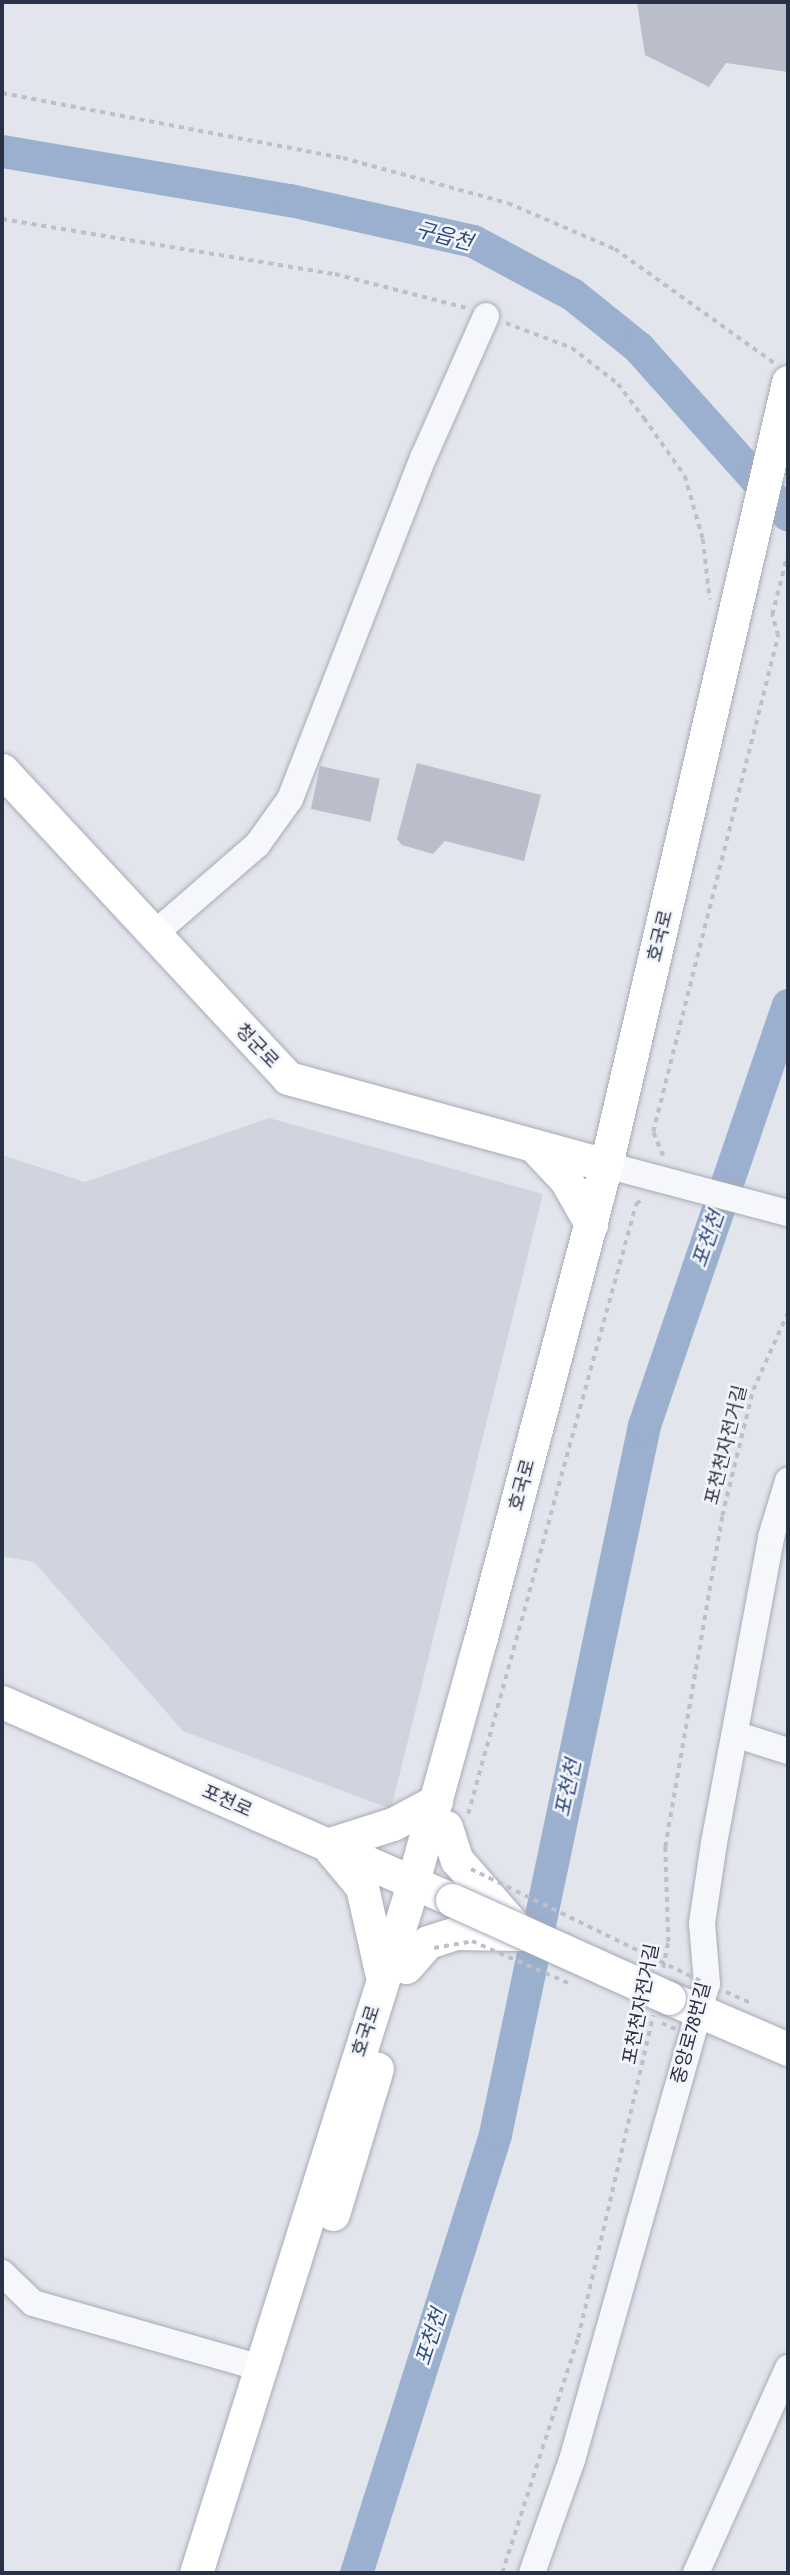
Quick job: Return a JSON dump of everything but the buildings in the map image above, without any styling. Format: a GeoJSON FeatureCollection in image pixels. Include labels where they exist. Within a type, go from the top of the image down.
{"type":"FeatureCollection","features":[{"type":"Feature","properties":{"kind":"main road","name":"호국로"},"geometry":{"type":"LineString","coordinates":[[449,1816],[640,1171],[736,613],[783,385]]}},
{"type":"Feature","properties":{"kind":"main road","name":"호국로"},"geometry":{"type":"LineString","coordinates":[[736,613],[788,477]]}},
{"type":"Feature","properties":{"kind":"main road","name":"청군로"},"geometry":{"type":"LineString","coordinates":[[2,770],[288,1079],[640,1171]]}},
{"type":"Feature","properties":{"kind":"main road"},"geometry":{"type":"LineString","coordinates":[[533,1145],[566,1180],[591,1224]]}},
{"type":"Feature","properties":{"kind":"main road","name":"호국로"},"geometry":{"type":"LineString","coordinates":[[196,2573],[394,1975],[431,1889],[591,1224],[640,1171]]}},
{"type":"Feature","properties":{"kind":"main road","name":"포천로"},"geometry":{"type":"LineString","coordinates":[[2,1702],[431,1889],[658,2001]]}},
{"type":"Feature","properties":{"kind":"main road"},"geometry":{"type":"LineString","coordinates":[[449,1816],[465,1862],[523,1934],[428,1942],[394,1975],[362,1887],[327,1845],[393,1824],[449,1816]]}},
{"type":"Feature","properties":{"kind":"main road","name":"호국로"},"geometry":{"type":"LineString","coordinates":[[218,2573],[394,1975]]}},
{"type":"Feature","properties":{"kind":"main road"},"geometry":{"type":"LineString","coordinates":[[658,2001],[698,2002],[788,2049]]}},
{"type":"Feature","properties":{"kind":"street"},"geometry":{"type":"LineString","coordinates":[[153,935],[257,845],[290,799],[424,456],[486,316]]}},
{"type":"Feature","properties":{"kind":"street"},"geometry":{"type":"LineString","coordinates":[[640,1171],[788,1213]]}},
{"type":"Feature","properties":{"kind":"street","name":"중앙로78번길"},"geometry":{"type":"LineString","coordinates":[[533,2573],[572,2460],[698,2002],[702,1923],[738,1735],[771,1537],[788,1481]]}},
{"type":"Feature","properties":{"kind":"street"},"geometry":{"type":"LineString","coordinates":[[738,1735],[788,1751]]}},
{"type":"Feature","properties":{"kind":"street"},"geometry":{"type":"LineString","coordinates":[[2,2273],[33,2303],[264,2369]]}},
{"type":"Feature","properties":{"kind":"street"},"geometry":{"type":"LineString","coordinates":[[696,2573],[788,2368]]}},
{"type":"Feature","properties":{"kind":"path"},"geometry":{"type":"LineString","coordinates":[[2,93],[344,158],[508,203],[615,249],[783,385]]}},
{"type":"Feature","properties":{"kind":"path"},"geometry":{"type":"LineString","coordinates":[[2,219],[335,274],[444,299],[572,348],[618,384],[685,476],[703,539],[736,613]]}},
{"type":"Feature","properties":{"kind":"path"},"geometry":{"type":"LineString","coordinates":[[449,1816],[636,1204],[640,1171],[653,1132],[778,636],[772,615],[788,552]]}},
{"type":"Feature","properties":{"kind":"path","name":"포천천자전거길"},"geometry":{"type":"LineString","coordinates":[[502,2573],[578,2338],[658,2001],[668,1942],[665,1847],[722,1516],[754,1390],[788,1311]]}},
{"type":"Feature","properties":{"kind":"path"},"geometry":{"type":"LineString","coordinates":[[465,1862],[698,2002]]}},
{"type":"Feature","properties":{"kind":"path"},"geometry":{"type":"LineString","coordinates":[[446,1940],[472,1941],[571,1984]]}},
{"type":"Feature","properties":{"kind":"path"},"geometry":{"type":"LineString","coordinates":[[658,2001],[765,2009]]}},
{"type":"Feature","properties":{"kind":"shaded area"},"geometry":{"type":"Polygon","coordinates":[[[269,1118],[543,1194],[391,1809],[183,1731],[34,1562],[2,1556],[2,1155],[85,1182],[269,1118]]]}},
{"type":"Feature","properties":{"kind":"waterway","name":"구읍천"},"geometry":{"type":"LineString","coordinates":[[2,151],[290,200],[473,241],[572,294],[638,347],[788,515]]}},
{"type":"Feature","properties":{"kind":"waterway","name":"포천천"},"geometry":{"type":"LineString","coordinates":[[356,2573],[495,2134],[644,1425],[788,1005]]}}]}
